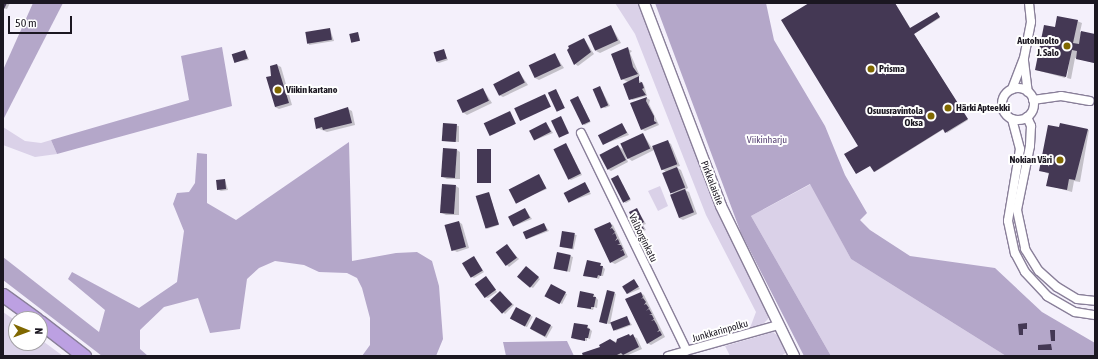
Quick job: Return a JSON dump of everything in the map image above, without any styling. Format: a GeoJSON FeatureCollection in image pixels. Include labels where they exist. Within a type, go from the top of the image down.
{"type":"FeatureCollection","features":[{"type":"Feature","properties":{"kind":"highway"},"geometry":{"type":"LineString","coordinates":[[3,294],[25,311]]}},
{"type":"Feature","properties":{"kind":"highway"},"geometry":{"type":"LineString","coordinates":[[48,328],[84,356]]}},
{"type":"Feature","properties":{"kind":"street","name":"Pirkkalaistie"},"geometry":{"type":"LineString","coordinates":[[644,3],[721,206],[794,356]]}},
{"type":"Feature","properties":{"kind":"street"},"geometry":{"type":"LineString","coordinates":[[1030,3],[1030,22],[1024,58],[1012,89],[1004,97],[1002,106],[1005,114],[1012,119],[1020,149],[1008,221],[1015,253],[1025,272],[1047,296],[1075,312],[1095,315]]}},
{"type":"Feature","properties":{"kind":"street"},"geometry":{"type":"LineString","coordinates":[[1012,119],[1027,117],[1033,109],[1033,100],[1028,92],[1024,58]]}},
{"type":"Feature","properties":{"kind":"street"},"geometry":{"type":"LineString","coordinates":[[1012,89],[1028,92]]}},
{"type":"Feature","properties":{"kind":"street"},"geometry":{"type":"LineString","coordinates":[[1033,100],[1061,96],[1090,102]]}},
{"type":"Feature","properties":{"kind":"street"},"geometry":{"type":"LineString","coordinates":[[1027,117],[1031,126],[1030,146],[1017,210],[1019,229],[1025,249],[1039,271],[1057,287],[1077,299],[1095,301]]}},
{"type":"Feature","properties":{"kind":"street","name":"Valborginkatu"},"geometry":{"type":"LineString","coordinates":[[582,133],[687,351]]}},
{"type":"Feature","properties":{"kind":"street","name":"Junkkarinpolku"},"geometry":{"type":"LineString","coordinates":[[668,356],[778,325]]}},
{"type":"Feature","properties":{"kind":"shaded area"},"geometry":{"type":"Polygon","coordinates":[[[615,3],[639,3],[768,311],[768,319],[762,325],[750,328],[756,312],[706,215],[635,34],[615,3]]]}},
{"type":"Feature","properties":{"kind":"shaded area"},"geometry":{"type":"Polygon","coordinates":[[[3,127],[25,141],[41,143],[51,140],[57,154],[35,157],[3,145],[3,127]]]}},
{"type":"Feature","properties":{"kind":"shaded area"},"geometry":{"type":"Polygon","coordinates":[[[811,184],[851,259],[1006,356],[831,356],[751,216],[811,184]]]}},
{"type":"Feature","properties":{"kind":"shaded area"},"geometry":{"type":"Polygon","coordinates":[[[660,186],[668,206],[658,211],[648,191],[660,186]]]}},
{"type":"Feature","properties":{"kind":"shaded area"},"geometry":{"type":"Polygon","coordinates":[[[3,312],[8,315],[8,351],[48,351],[48,345],[63,356],[3,356],[3,312]]]}},
{"type":"Feature","properties":{"kind":"shaded area"},"geometry":{"type":"Polygon","coordinates":[[[773,332],[778,336],[787,352],[781,356],[730,356],[725,346],[773,332]]]}},
{"type":"Feature","properties":{"kind":"green space"},"geometry":{"type":"Polygon","coordinates":[[[33,3],[63,3],[3,120],[3,70],[33,3]]]}},
{"type":"Feature","properties":{"kind":"green space","name":"Viikinharju"},"geometry":{"type":"Polygon","coordinates":[[[655,3],[766,3],[774,40],[825,126],[845,175],[867,213],[860,220],[870,230],[910,256],[995,268],[1042,312],[1095,343],[1095,356],[1006,356],[851,259],[810,184],[751,216],[831,356],[804,356],[741,233],[655,3]]]}},
{"type":"Feature","properties":{"kind":"green space"},"geometry":{"type":"Polygon","coordinates":[[[222,47],[232,106],[57,154],[51,140],[189,100],[181,56],[222,47]]]}},
{"type":"Feature","properties":{"kind":"green space"},"geometry":{"type":"Polygon","coordinates":[[[349,142],[352,261],[396,253],[417,252],[432,261],[439,286],[443,339],[436,356],[362,356],[370,345],[370,318],[362,288],[357,278],[347,273],[319,272],[304,265],[275,261],[259,268],[247,279],[240,329],[210,333],[198,298],[164,307],[140,330],[140,349],[148,356],[102,356],[48,315],[48,311],[43,311],[3,280],[3,257],[99,332],[105,310],[68,279],[72,272],[139,308],[177,282],[184,231],[173,204],[177,193],[189,192],[195,183],[197,153],[207,154],[207,203],[236,220],[349,142]]]}},
{"type":"Feature","properties":{"kind":"green space"},"geometry":{"type":"Polygon","coordinates":[[[567,341],[574,356],[506,356],[503,342],[567,341]]]}},
{"type":"Feature","properties":{"kind":"building"},"geometry":{"type":"Polygon","coordinates":[[[3,3],[7,3],[4,9],[3,8],[3,3]]]}},
{"type":"Feature","properties":{"kind":"building","name":"Prisma"},"geometry":{"type":"Polygon","coordinates":[[[809,3],[895,3],[910,28],[937,12],[940,17],[914,34],[968,119],[945,133],[943,129],[874,172],[870,166],[856,174],[844,154],[858,146],[781,20],[809,3]]]}},
{"type":"Feature","properties":{"kind":"building"},"geometry":{"type":"Polygon","coordinates":[[[1057,16],[1078,20],[1073,43],[1079,44],[1081,31],[1095,34],[1094,63],[1076,59],[1077,51],[1072,50],[1066,77],[1035,70],[1044,25],[1055,27],[1057,16]]]}},
{"type":"Feature","properties":{"kind":"building"},"geometry":{"type":"Polygon","coordinates":[[[611,25],[618,41],[595,51],[588,35],[611,25]]]}},
{"type":"Feature","properties":{"kind":"building"},"geometry":{"type":"Polygon","coordinates":[[[330,28],[332,40],[307,44],[305,32],[330,28]]]}},
{"type":"Feature","properties":{"kind":"building"},"geometry":{"type":"Polygon","coordinates":[[[358,32],[360,41],[351,43],[349,34],[358,32]]]}},
{"type":"Feature","properties":{"kind":"building"},"geometry":{"type":"Polygon","coordinates":[[[584,38],[591,52],[574,65],[567,50],[569,48],[568,46],[584,38]]]}},
{"type":"Feature","properties":{"kind":"building"},"geometry":{"type":"Polygon","coordinates":[[[628,47],[633,67],[638,74],[621,80],[611,54],[628,47]]]}},
{"type":"Feature","properties":{"kind":"building"},"geometry":{"type":"Polygon","coordinates":[[[444,49],[447,59],[436,62],[433,52],[444,49]]]}},
{"type":"Feature","properties":{"kind":"building"},"geometry":{"type":"Polygon","coordinates":[[[245,50],[248,59],[234,63],[232,54],[245,50]]]}},
{"type":"Feature","properties":{"kind":"building"},"geometry":{"type":"Polygon","coordinates":[[[555,53],[561,66],[535,78],[529,65],[555,53]]]}},
{"type":"Feature","properties":{"kind":"building","name":"Viikin kartano"},"geometry":{"type":"Polygon","coordinates":[[[277,64],[289,103],[275,107],[266,77],[271,76],[270,66],[277,64]]]}},
{"type":"Feature","properties":{"kind":"building"},"geometry":{"type":"Polygon","coordinates":[[[519,71],[525,83],[499,96],[493,84],[519,71]]]}},
{"type":"Feature","properties":{"kind":"building"},"geometry":{"type":"Polygon","coordinates":[[[639,76],[639,83],[642,82],[644,88],[642,89],[646,95],[629,100],[623,84],[639,76]]]}},
{"type":"Feature","properties":{"kind":"building"},"geometry":{"type":"Polygon","coordinates":[[[600,86],[608,105],[601,108],[593,89],[600,86]]]}},
{"type":"Feature","properties":{"kind":"building"},"geometry":{"type":"Polygon","coordinates":[[[483,88],[489,101],[463,113],[457,100],[483,88]]]}},
{"type":"Feature","properties":{"kind":"building"},"geometry":{"type":"Polygon","coordinates":[[[556,89],[565,108],[557,112],[548,93],[556,89]]]}},
{"type":"Feature","properties":{"kind":"building"},"geometry":{"type":"Polygon","coordinates":[[[545,94],[551,107],[520,121],[514,108],[545,94]]]}},
{"type":"Feature","properties":{"kind":"building"},"geometry":{"type":"Polygon","coordinates":[[[578,96],[590,121],[582,125],[570,100],[578,96]]]}},
{"type":"Feature","properties":{"kind":"building"},"geometry":{"type":"Polygon","coordinates":[[[647,97],[646,101],[654,116],[654,121],[657,123],[641,130],[630,103],[647,97]]]}},
{"type":"Feature","properties":{"kind":"building"},"geometry":{"type":"Polygon","coordinates":[[[348,107],[352,123],[323,130],[322,127],[316,129],[314,118],[348,107]]]}},
{"type":"Feature","properties":{"kind":"building"},"geometry":{"type":"Polygon","coordinates":[[[510,111],[516,124],[490,136],[484,123],[510,111]]]}},
{"type":"Feature","properties":{"kind":"building"},"geometry":{"type":"Polygon","coordinates":[[[561,116],[569,133],[559,138],[551,121],[561,116]]]}},
{"type":"Feature","properties":{"kind":"building"},"geometry":{"type":"Polygon","coordinates":[[[546,122],[551,132],[534,140],[529,131],[546,122]]]}},
{"type":"Feature","properties":{"kind":"building"},"geometry":{"type":"Polygon","coordinates":[[[443,123],[457,124],[456,142],[442,141],[443,123]]]}},
{"type":"Feature","properties":{"kind":"building"},"geometry":{"type":"Polygon","coordinates":[[[622,123],[627,133],[603,145],[598,135],[622,123]]]}},
{"type":"Feature","properties":{"kind":"building","name":"Nokian Väri"},"geometry":{"type":"Polygon","coordinates":[[[1060,123],[1088,129],[1075,180],[1069,179],[1067,190],[1046,186],[1049,173],[1039,171],[1048,125],[1059,127],[1060,123]]]}},
{"type":"Feature","properties":{"kind":"building"},"geometry":{"type":"Polygon","coordinates":[[[643,133],[650,148],[628,159],[620,144],[643,133]]]}},
{"type":"Feature","properties":{"kind":"building"},"geometry":{"type":"Polygon","coordinates":[[[668,140],[677,164],[661,170],[652,146],[668,140]]]}},
{"type":"Feature","properties":{"kind":"building"},"geometry":{"type":"Polygon","coordinates":[[[566,143],[581,174],[568,180],[553,149],[566,143]]]}},
{"type":"Feature","properties":{"kind":"building"},"geometry":{"type":"Polygon","coordinates":[[[618,145],[626,160],[607,170],[599,155],[618,145]]]}},
{"type":"Feature","properties":{"kind":"building"},"geometry":{"type":"Polygon","coordinates":[[[443,148],[457,149],[455,178],[441,177],[443,148]]]}},
{"type":"Feature","properties":{"kind":"building"},"geometry":{"type":"Polygon","coordinates":[[[477,149],[491,149],[491,183],[477,183],[477,149]]]}},
{"type":"Feature","properties":{"kind":"building"},"geometry":{"type":"Polygon","coordinates":[[[677,167],[685,187],[670,193],[662,173],[677,167]]]}},
{"type":"Feature","properties":{"kind":"building"},"geometry":{"type":"Polygon","coordinates":[[[539,174],[546,188],[516,204],[509,189],[539,174]]]}},
{"type":"Feature","properties":{"kind":"building"},"geometry":{"type":"Polygon","coordinates":[[[618,175],[630,199],[623,203],[611,179],[618,175]]]}},
{"type":"Feature","properties":{"kind":"building"},"geometry":{"type":"Polygon","coordinates":[[[225,179],[226,189],[217,190],[216,180],[225,179]]]}},
{"type":"Feature","properties":{"kind":"building"},"geometry":{"type":"Polygon","coordinates":[[[585,182],[590,192],[569,203],[564,193],[585,182]]]}},
{"type":"Feature","properties":{"kind":"building"},"geometry":{"type":"Polygon","coordinates":[[[442,184],[456,185],[454,214],[440,213],[442,184]]]}},
{"type":"Feature","properties":{"kind":"building"},"geometry":{"type":"Polygon","coordinates":[[[685,189],[694,212],[679,218],[670,195],[685,189]]]}},
{"type":"Feature","properties":{"kind":"building"},"geometry":{"type":"Polygon","coordinates":[[[489,192],[499,225],[486,229],[476,196],[489,192]]]}},
{"type":"Feature","properties":{"kind":"building"},"geometry":{"type":"Polygon","coordinates":[[[525,208],[530,218],[513,226],[508,217],[525,208]]]}},
{"type":"Feature","properties":{"kind":"building"},"geometry":{"type":"Polygon","coordinates":[[[637,208],[644,222],[641,224],[644,229],[638,232],[629,212],[637,208]]]}},
{"type":"Feature","properties":{"kind":"building"},"geometry":{"type":"Polygon","coordinates":[[[459,221],[466,247],[451,251],[445,225],[459,221]]]}},
{"type":"Feature","properties":{"kind":"building"},"geometry":{"type":"Polygon","coordinates":[[[610,222],[612,226],[610,229],[612,228],[615,232],[612,235],[615,233],[617,238],[615,241],[618,239],[620,244],[617,245],[621,245],[623,249],[620,251],[623,250],[625,255],[610,263],[594,229],[610,222]]]}},
{"type":"Feature","properties":{"kind":"building"},"geometry":{"type":"Polygon","coordinates":[[[544,223],[547,230],[526,239],[523,232],[544,223]]]}},
{"type":"Feature","properties":{"kind":"building"},"geometry":{"type":"Polygon","coordinates":[[[562,231],[575,233],[572,249],[559,247],[562,231]]]}},
{"type":"Feature","properties":{"kind":"building"},"geometry":{"type":"Polygon","coordinates":[[[507,244],[517,258],[506,266],[496,252],[507,244]]]}},
{"type":"Feature","properties":{"kind":"building"},"geometry":{"type":"Polygon","coordinates":[[[557,252],[571,255],[567,272],[553,269],[557,252]]]}},
{"type":"Feature","properties":{"kind":"building"},"geometry":{"type":"Polygon","coordinates":[[[474,256],[483,271],[471,278],[462,263],[474,256]]]}},
{"type":"Feature","properties":{"kind":"building"},"geometry":{"type":"Polygon","coordinates":[[[587,260],[601,263],[600,266],[603,266],[601,276],[598,275],[597,278],[583,276],[587,260]]]}},
{"type":"Feature","properties":{"kind":"building"},"geometry":{"type":"Polygon","coordinates":[[[526,266],[539,277],[530,288],[517,277],[526,266]]]}},
{"type":"Feature","properties":{"kind":"building"},"geometry":{"type":"Polygon","coordinates":[[[486,276],[496,290],[485,298],[475,284],[486,276]]]}},
{"type":"Feature","properties":{"kind":"building"},"geometry":{"type":"Polygon","coordinates":[[[634,279],[639,287],[627,294],[622,286],[634,279]]]}},
{"type":"Feature","properties":{"kind":"building"},"geometry":{"type":"Polygon","coordinates":[[[551,284],[566,292],[559,304],[544,296],[551,284]]]}},
{"type":"Feature","properties":{"kind":"building"},"geometry":{"type":"Polygon","coordinates":[[[607,290],[615,292],[607,324],[599,322],[607,290]]]}},
{"type":"Feature","properties":{"kind":"building"},"geometry":{"type":"Polygon","coordinates":[[[500,291],[512,304],[502,314],[490,301],[500,291]]]}},
{"type":"Feature","properties":{"kind":"building"},"geometry":{"type":"Polygon","coordinates":[[[580,291],[594,294],[593,297],[596,297],[594,307],[591,307],[591,309],[577,307],[580,291]]]}},
{"type":"Feature","properties":{"kind":"building"},"geometry":{"type":"Polygon","coordinates":[[[641,292],[643,297],[641,299],[643,298],[646,302],[644,305],[646,304],[649,308],[646,311],[649,309],[652,314],[649,315],[652,315],[654,319],[651,321],[654,320],[659,330],[657,332],[660,331],[662,335],[647,344],[625,299],[641,292]]]}},
{"type":"Feature","properties":{"kind":"building"},"geometry":{"type":"Polygon","coordinates":[[[516,307],[531,315],[525,326],[510,318],[516,307]]]}},
{"type":"Feature","properties":{"kind":"building"},"geometry":{"type":"Polygon","coordinates":[[[627,316],[630,324],[613,331],[610,322],[627,316]]]}},
{"type":"Feature","properties":{"kind":"building"},"geometry":{"type":"Polygon","coordinates":[[[536,317],[551,325],[545,336],[530,328],[536,317]]]}},
{"type":"Feature","properties":{"kind":"building"},"geometry":{"type":"Polygon","coordinates":[[[574,323],[588,325],[587,328],[590,329],[588,338],[585,338],[585,341],[571,338],[574,323]]]}},
{"type":"Feature","properties":{"kind":"building"},"geometry":{"type":"Polygon","coordinates":[[[1027,323],[1027,329],[1023,329],[1023,335],[1019,335],[1018,324],[1027,323]]]}},
{"type":"Feature","properties":{"kind":"building"},"geometry":{"type":"Polygon","coordinates":[[[1050,330],[1055,330],[1055,341],[1051,341],[1050,330]]]}},
{"type":"Feature","properties":{"kind":"building"},"geometry":{"type":"Polygon","coordinates":[[[629,334],[630,336],[633,334],[639,347],[623,355],[621,353],[615,356],[583,356],[582,353],[600,347],[599,345],[610,339],[616,343],[617,339],[629,334]]]}},
{"type":"Feature","properties":{"kind":"building"},"geometry":{"type":"Polygon","coordinates":[[[1051,344],[1052,350],[1038,350],[1038,345],[1051,344]]]}},
{"type":"Feature","properties":{"kind":"place","name":"Autohuolto J. Salo"},"geometry":{"type":"Point","coordinates":[1067,46]}},
{"type":"Feature","properties":{"kind":"place","name":"Prisma"},"geometry":{"type":"Point","coordinates":[871,69]}},
{"type":"Feature","properties":{"kind":"place","name":"Viikin kartano"},"geometry":{"type":"Point","coordinates":[278,90]}},
{"type":"Feature","properties":{"kind":"place","name":"Härki Apteekki"},"geometry":{"type":"Point","coordinates":[948,108]}},
{"type":"Feature","properties":{"kind":"place","name":"Osuusravintola Oksa"},"geometry":{"type":"Point","coordinates":[931,116]}},
{"type":"Feature","properties":{"kind":"place","name":"Nokian Väri"},"geometry":{"type":"Point","coordinates":[1060,160]}}]}
